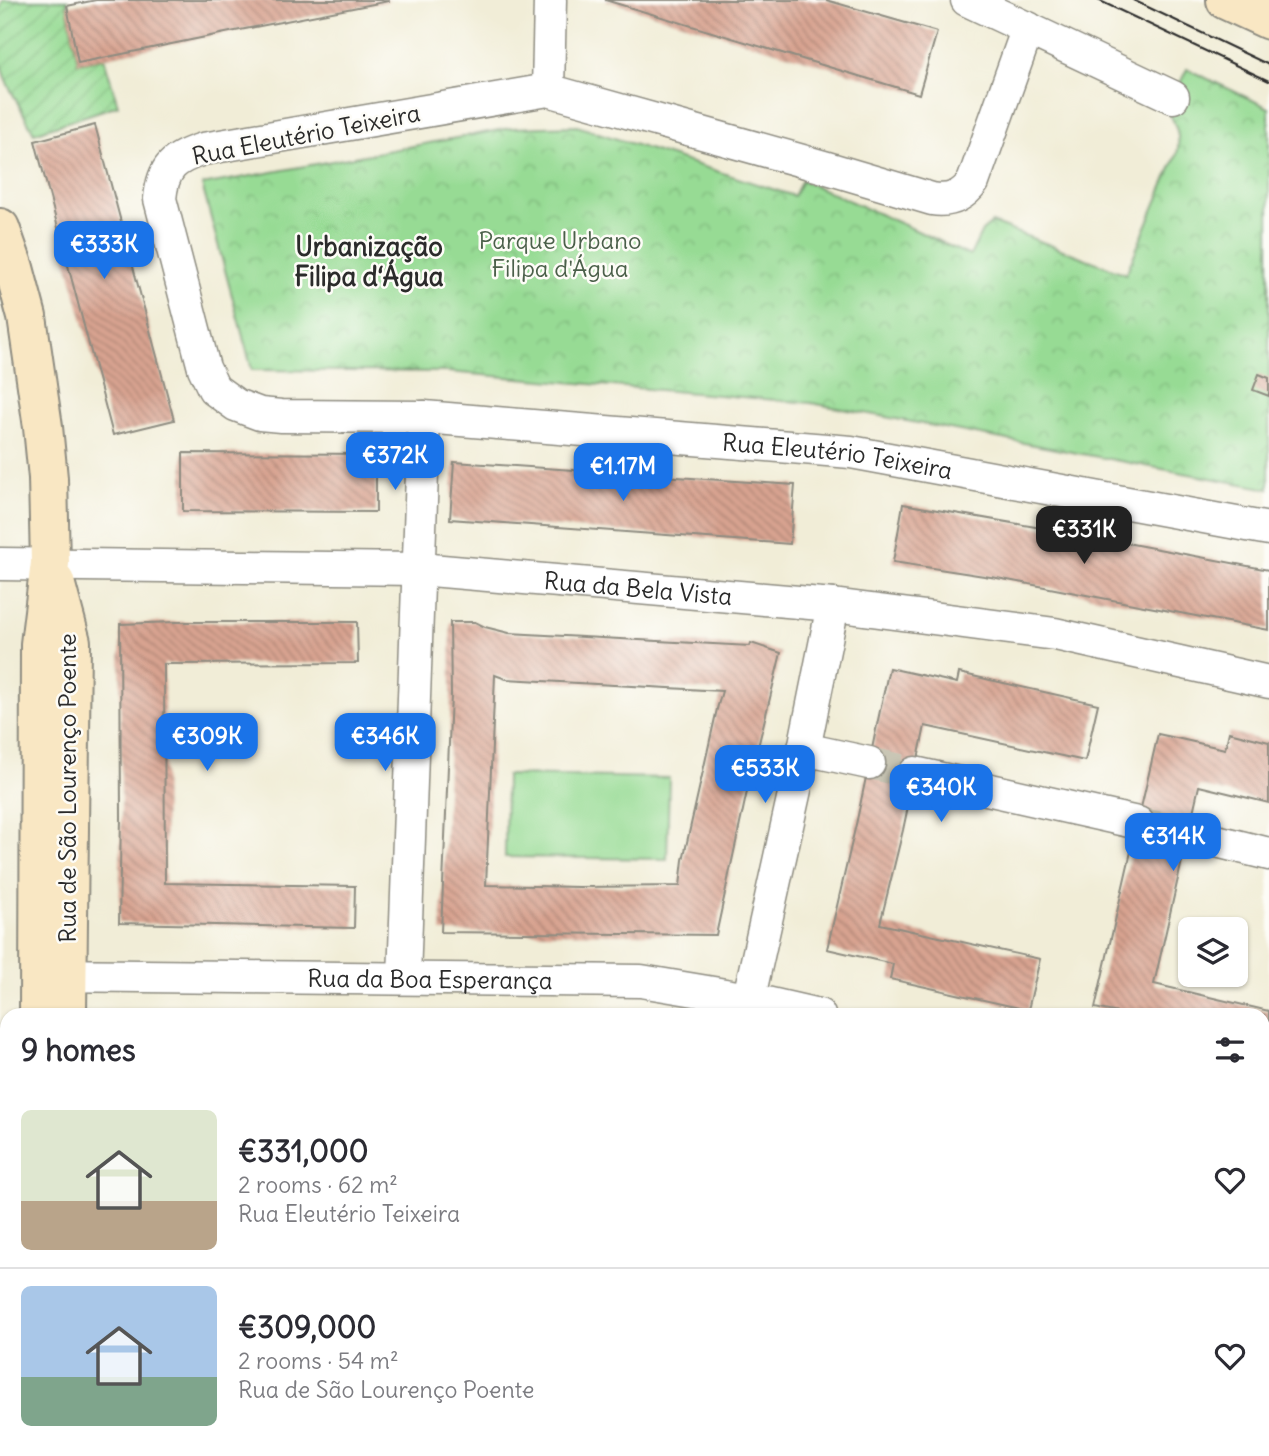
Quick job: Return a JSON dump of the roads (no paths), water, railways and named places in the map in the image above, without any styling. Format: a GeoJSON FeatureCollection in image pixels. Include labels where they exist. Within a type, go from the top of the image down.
{"type":"FeatureCollection","features":[{"type":"Feature","properties":{"kind":"street"},"geometry":{"type":"LineString","coordinates":[[548,90],[550,0]]}},
{"type":"Feature","properties":{"kind":"street"},"geometry":{"type":"LineString","coordinates":[[967,0],[1173,97]]}},
{"type":"Feature","properties":{"kind":"street"},"geometry":{"type":"LineString","coordinates":[[1226,0],[1269,20]]}},
{"type":"Feature","properties":{"kind":"street","name":"Rua Eleutério Teixeira"},"geometry":{"type":"LineString","coordinates":[[1028,27],[972,182],[959,197],[942,201],[548,90],[203,149],[181,157],[168,167],[161,183],[160,199],[204,368],[214,389],[236,405],[260,414],[424,417],[851,453],[1269,529]]}},
{"type":"Feature","properties":{"kind":"street","name":"Rua de São Lourenço Poente"},"geometry":{"type":"LineString","coordinates":[[0,228],[21,292],[32,345],[48,478],[50,563],[40,644],[54,975],[65,1008]]}},
{"type":"Feature","properties":{"kind":"street"},"geometry":{"type":"LineString","coordinates":[[404,978],[424,417]]}},
{"type":"Feature","properties":{"kind":"street","name":"Rua da Bela Vista"},"geometry":{"type":"LineString","coordinates":[[0,564],[419,569],[833,605],[1055,634],[1269,682]]}},
{"type":"Feature","properties":{"kind":"street"},"geometry":{"type":"LineString","coordinates":[[747,1007],[833,605]]}},
{"type":"Feature","properties":{"kind":"street"},"geometry":{"type":"LineString","coordinates":[[804,748],[869,763]]}},
{"type":"Feature","properties":{"kind":"street"},"geometry":{"type":"LineString","coordinates":[[915,773],[1138,823]]}},
{"type":"Feature","properties":{"kind":"street"},"geometry":{"type":"LineString","coordinates":[[1188,834],[1269,853]]}},
{"type":"Feature","properties":{"kind":"street","name":"Rua de São Lourenço Poente"},"geometry":{"type":"LineString","coordinates":[[42,1008],[54,975]]}},
{"type":"Feature","properties":{"kind":"street","name":"Rua da Boa Esperança"},"geometry":{"type":"LineString","coordinates":[[54,975],[641,981],[747,1007]]}},
{"type":"Feature","properties":{"kind":"tunnel"},"geometry":{"type":"LineString","coordinates":[[869,763],[915,773]]}},
{"type":"Feature","properties":{"kind":"tunnel"},"geometry":{"type":"LineString","coordinates":[[1138,823],[1188,834]]}},
{"type":"Feature","properties":{"kind":"tram line"},"geometry":{"type":"LineString","coordinates":[[1098,0],[1269,81]]}},
{"type":"Feature","properties":{"kind":"tram line"},"geometry":{"type":"LineString","coordinates":[[1133,0],[1269,65]]}},
{"type":"Feature","properties":{"kind":"district","name":"Urbanização Filipa d‘Água"},"geometry":{"type":"Point","coordinates":[369,261]}},
{"type":"Feature","properties":{"kind":"park label","name":"Parque Urbano Filipa d'Água"},"geometry":{"type":"Point","coordinates":[560,254]}}]}
